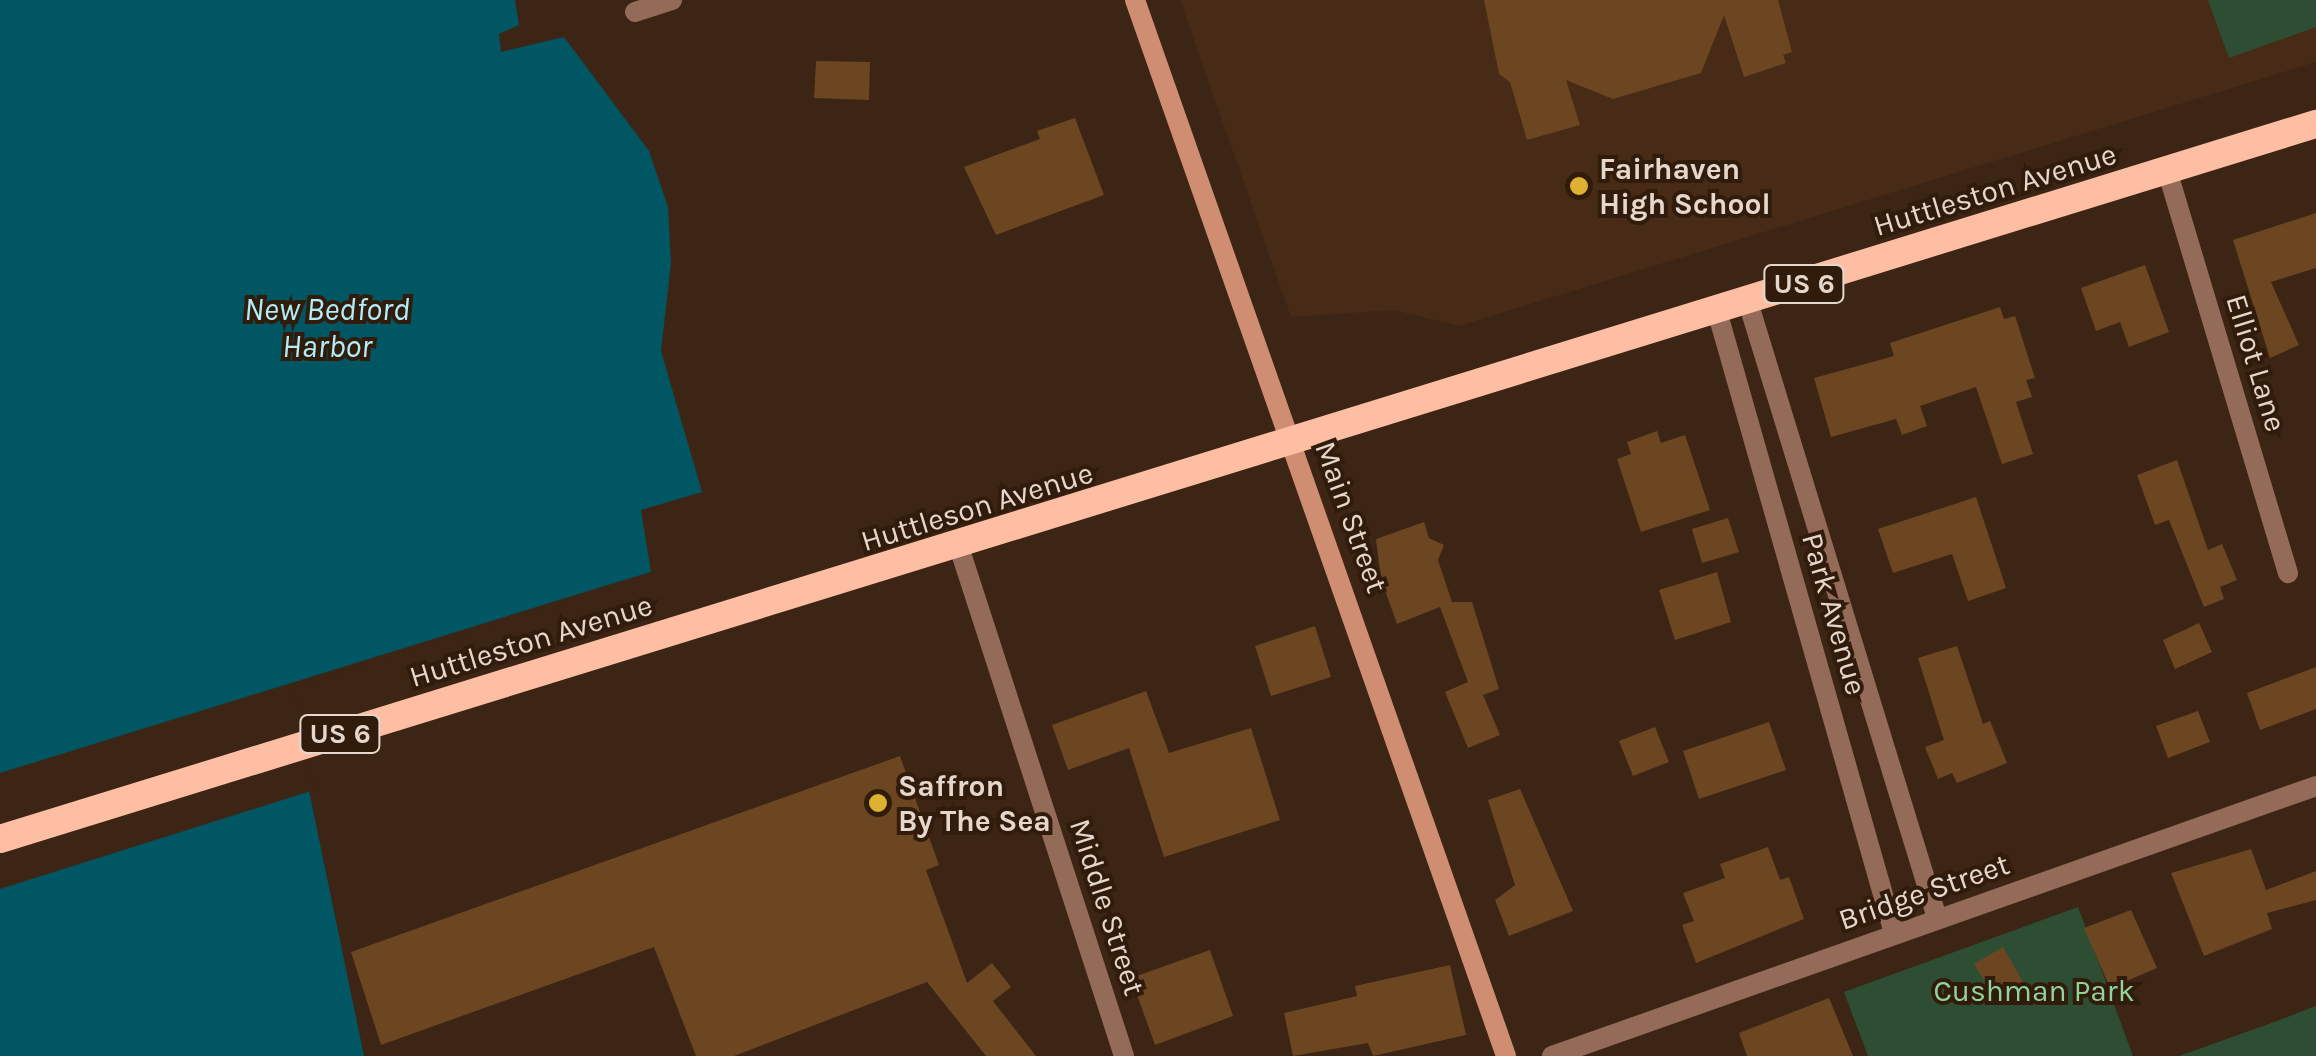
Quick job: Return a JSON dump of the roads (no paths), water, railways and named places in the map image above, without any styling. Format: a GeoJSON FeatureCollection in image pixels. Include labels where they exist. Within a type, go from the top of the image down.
{"type":"FeatureCollection","features":[{"type":"Feature","properties":{"kind":"highway","name":"Huttleston Avenue"},"geometry":{"type":"LineString","coordinates":[[1293,444],[2316,124]]}},
{"type":"Feature","properties":{"kind":"highway","name":"Huttleson Avenue"},"geometry":{"type":"LineString","coordinates":[[680,628],[1293,444]]}},
{"type":"Feature","properties":{"kind":"highway","name":"Huttleston Avenue"},"geometry":{"type":"LineString","coordinates":[[0,839],[680,628]]}},
{"type":"Feature","properties":{"kind":"main road","name":"Main Street"},"geometry":{"type":"LineString","coordinates":[[1136,0],[1506,1056]]}},
{"type":"Feature","properties":{"kind":"street"},"geometry":{"type":"LineString","coordinates":[[635,12],[672,0]]}},
{"type":"Feature","properties":{"kind":"street","name":"Elliot Lane"},"geometry":{"type":"LineString","coordinates":[[2167,170],[2288,573]]}},
{"type":"Feature","properties":{"kind":"street"},"geometry":{"type":"LineString","coordinates":[[1748,302],[1937,918]]}},
{"type":"Feature","properties":{"kind":"street","name":"Park Avenue"},"geometry":{"type":"LineString","coordinates":[[1717,312],[1894,933]]}},
{"type":"Feature","properties":{"kind":"street","name":"Middle Street"},"geometry":{"type":"LineString","coordinates":[[959,547],[1124,1056]]}},
{"type":"Feature","properties":{"kind":"street","name":"Bridge Street"},"geometry":{"type":"LineString","coordinates":[[1552,1056],[2316,786]]}},
{"type":"Feature","properties":{"kind":"water","name":"New Bedford Harbor"},"geometry":{"type":"Polygon","coordinates":[[[0,0],[515,0],[519,25],[499,34],[501,52],[564,37],[649,151],[668,207],[671,263],[661,351],[702,492],[641,510],[651,572],[287,685],[364,1056],[0,1056],[0,0]]]}},
{"type":"Feature","properties":{"kind":"place","name":"Fairhaven High School"},"geometry":{"type":"Point","coordinates":[1579,186]}},
{"type":"Feature","properties":{"kind":"place","name":"Saffron By The Sea"},"geometry":{"type":"Point","coordinates":[878,803]}},
{"type":"Feature","properties":{"kind":"park label","name":"Cushman Park"},"geometry":{"type":"Point","coordinates":[2034,991]}}]}
